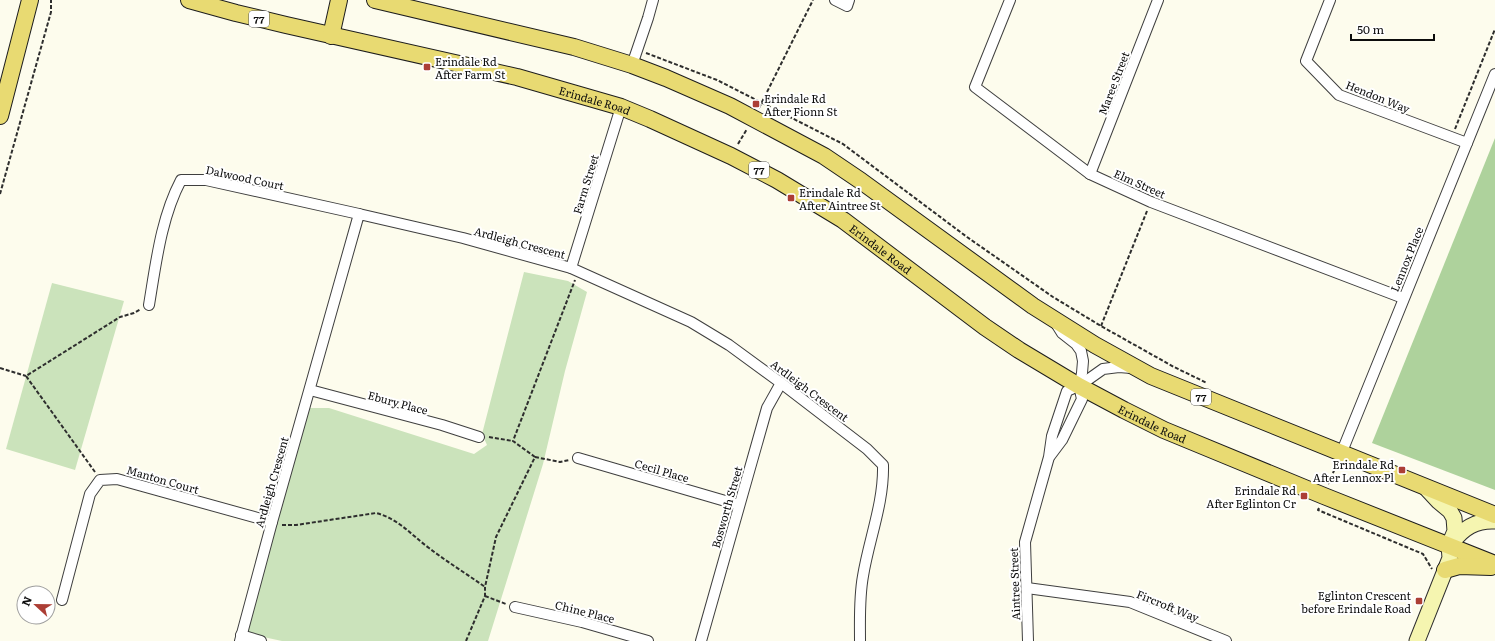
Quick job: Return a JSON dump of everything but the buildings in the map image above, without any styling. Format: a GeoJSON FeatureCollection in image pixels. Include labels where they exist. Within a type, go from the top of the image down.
{"type":"FeatureCollection","features":[{"type":"Feature","properties":{"kind":"main road"},"geometry":{"type":"LineString","coordinates":[[0,116],[30,0]]}},
{"type":"Feature","properties":{"kind":"main road","name":"Erindale Road"},"geometry":{"type":"LineString","coordinates":[[189,0],[331,36],[517,77],[621,107],[650,119],[731,156],[777,180],[842,220],[985,327],[1019,350],[1079,386],[1164,430],[1495,564]]}},
{"type":"Feature","properties":{"kind":"main road"},"geometry":{"type":"LineString","coordinates":[[331,36],[339,0]]}},
{"type":"Feature","properties":{"kind":"main road","name":"77"},"geometry":{"type":"LineString","coordinates":[[375,0],[574,47],[632,65],[730,106],[806,146],[861,180],[1027,302],[1095,345],[1137,368],[1188,392],[1495,515]]}},
{"type":"Feature","properties":{"kind":"main road"},"geometry":{"type":"LineString","coordinates":[[1445,570],[1459,566],[1495,567]]}},
{"type":"Feature","properties":{"kind":"street"},"geometry":{"type":"LineString","coordinates":[[632,65],[648,18],[652,0]]}},
{"type":"Feature","properties":{"kind":"street"},"geometry":{"type":"LineString","coordinates":[[835,0],[847,6],[849,0]]}},
{"type":"Feature","properties":{"kind":"street","name":"Elm Street"},"geometry":{"type":"LineString","coordinates":[[1010,0],[975,87],[1090,174],[1151,202],[1403,298]]}},
{"type":"Feature","properties":{"kind":"street","name":"Maree Street"},"geometry":{"type":"LineString","coordinates":[[1090,174],[1158,0]]}},
{"type":"Feature","properties":{"kind":"street","name":"Hendon Way"},"geometry":{"type":"LineString","coordinates":[[1330,0],[1306,61],[1339,95],[1467,144]]}},
{"type":"Feature","properties":{"kind":"street","name":"Lennox Place"},"geometry":{"type":"LineString","coordinates":[[1341,454],[1495,74]]}},
{"type":"Feature","properties":{"kind":"street","name":"Farm Street"},"geometry":{"type":"LineString","coordinates":[[575,270],[621,107]]}},
{"type":"Feature","properties":{"kind":"street","name":"Dalwood Court"},"geometry":{"type":"LineString","coordinates":[[150,305],[157,253],[172,198],[181,180],[206,180],[359,214]]}},
{"type":"Feature","properties":{"kind":"street","name":"Ardleigh Crescent"},"geometry":{"type":"LineString","coordinates":[[241,638],[272,522],[359,214],[463,238],[575,270],[691,322],[729,345],[867,449],[883,465],[884,484],[863,577],[860,606],[860,641]]}},
{"type":"Feature","properties":{"kind":"street","name":"Aintree Street"},"geometry":{"type":"LineString","coordinates":[[1049,457],[1062,440],[1082,399],[1079,386],[1082,367],[1081,351],[1076,344],[1062,333],[1052,318]]}},
{"type":"Feature","properties":{"kind":"street","name":"Aintree Street"},"geometry":{"type":"LineString","coordinates":[[1028,641],[1025,542],[1049,457],[1052,436],[1067,391],[1079,386],[1103,369],[1119,367],[1137,368]]}},
{"type":"Feature","properties":{"kind":"street","name":"Bosworth Street"},"geometry":{"type":"LineString","coordinates":[[701,641],[767,408],[781,383]]}},
{"type":"Feature","properties":{"kind":"street","name":"Ebury Place"},"geometry":{"type":"LineString","coordinates":[[310,390],[442,425],[479,437]]}},
{"type":"Feature","properties":{"kind":"street","name":"Cecil Place"},"geometry":{"type":"LineString","coordinates":[[578,458],[739,505]]}},
{"type":"Feature","properties":{"kind":"street","name":"Manton Court"},"geometry":{"type":"LineString","coordinates":[[100,480],[117,479],[272,522]]}},
{"type":"Feature","properties":{"kind":"street"},"geometry":{"type":"LineString","coordinates":[[62,600],[90,494],[100,480]]}},
{"type":"Feature","properties":{"kind":"street"},"geometry":{"type":"LineString","coordinates":[[1417,641],[1450,558],[1449,546],[1455,531],[1454,518],[1450,511],[1425,487]]}},
{"type":"Feature","properties":{"kind":"street"},"geometry":{"type":"LineString","coordinates":[[1407,641],[1441,556],[1459,533],[1468,526],[1488,520],[1495,521]]}},
{"type":"Feature","properties":{"kind":"street","name":"Fircroft Way"},"geometry":{"type":"LineString","coordinates":[[1027,588],[1130,602],[1226,641]]}},
{"type":"Feature","properties":{"kind":"street","name":"Chine Place"},"geometry":{"type":"LineString","coordinates":[[515,607],[582,622],[648,641]]}},
{"type":"Feature","properties":{"kind":"street"},"geometry":{"type":"LineString","coordinates":[[241,638],[261,641]]}},
{"type":"Feature","properties":{"kind":"path"},"geometry":{"type":"LineString","coordinates":[[0,194],[51,12],[50,0]]}},
{"type":"Feature","properties":{"kind":"path"},"geometry":{"type":"LineString","coordinates":[[731,156],[763,102],[813,0]]}},
{"type":"Feature","properties":{"kind":"path"},"geometry":{"type":"LineString","coordinates":[[1452,138],[1495,29]]}},
{"type":"Feature","properties":{"kind":"path"},"geometry":{"type":"LineString","coordinates":[[637,50],[717,80],[763,102],[843,144],[967,237],[1053,297],[1174,367],[1210,384]]}},
{"type":"Feature","properties":{"kind":"path"},"geometry":{"type":"LineString","coordinates":[[1101,326],[1151,202]]}},
{"type":"Feature","properties":{"kind":"path"},"geometry":{"type":"LineString","coordinates":[[513,442],[575,270]]}},
{"type":"Feature","properties":{"kind":"path"},"geometry":{"type":"LineString","coordinates":[[26,376],[120,317],[134,313],[150,305]]}},
{"type":"Feature","properties":{"kind":"path"},"geometry":{"type":"LineString","coordinates":[[0,368],[26,376],[100,480]]}},
{"type":"Feature","properties":{"kind":"path"},"geometry":{"type":"LineString","coordinates":[[479,437],[490,437],[513,442],[535,457],[560,462],[578,458]]}},
{"type":"Feature","properties":{"kind":"path"},"geometry":{"type":"LineString","coordinates":[[466,641],[485,596],[485,586],[496,537],[535,457]]}},
{"type":"Feature","properties":{"kind":"path"},"geometry":{"type":"LineString","coordinates":[[272,522],[277,526],[376,513],[388,516],[429,548],[485,586]]}},
{"type":"Feature","properties":{"kind":"path"},"geometry":{"type":"LineString","coordinates":[[485,596],[503,604],[515,607]]}},
{"type":"Feature","properties":{"kind":"green space"},"geometry":{"type":"Polygon","coordinates":[[[1495,138],[1495,490],[1372,443],[1495,138]]]}},
{"type":"Feature","properties":{"kind":"green space"},"geometry":{"type":"Polygon","coordinates":[[[524,272],[568,281],[587,292],[565,371],[543,464],[488,641],[282,641],[244,633],[306,408],[329,408],[474,454],[487,445],[482,434],[524,272]]]}},
{"type":"Feature","properties":{"kind":"green space"},"geometry":{"type":"Polygon","coordinates":[[[52,283],[124,301],[75,470],[6,449],[52,283]]]}},
{"type":"Feature","properties":{"kind":"place","name":"Erindale Rd After Farm St"},"geometry":{"type":"Point","coordinates":[427,67]}},
{"type":"Feature","properties":{"kind":"place","name":"Erindale Rd After Fionn St"},"geometry":{"type":"Point","coordinates":[756,104]}},
{"type":"Feature","properties":{"kind":"place","name":"Erindale Rd After Aintree St"},"geometry":{"type":"Point","coordinates":[791,198]}},
{"type":"Feature","properties":{"kind":"place","name":"Erindale Rd After Lennox Pl"},"geometry":{"type":"Point","coordinates":[1402,470]}},
{"type":"Feature","properties":{"kind":"place","name":"Erindale Rd After Eglinton Cr"},"geometry":{"type":"Point","coordinates":[1304,496]}},
{"type":"Feature","properties":{"kind":"place","name":"Eglinton Crescent before Erindale Road"},"geometry":{"type":"Point","coordinates":[1419,601]}}]}
